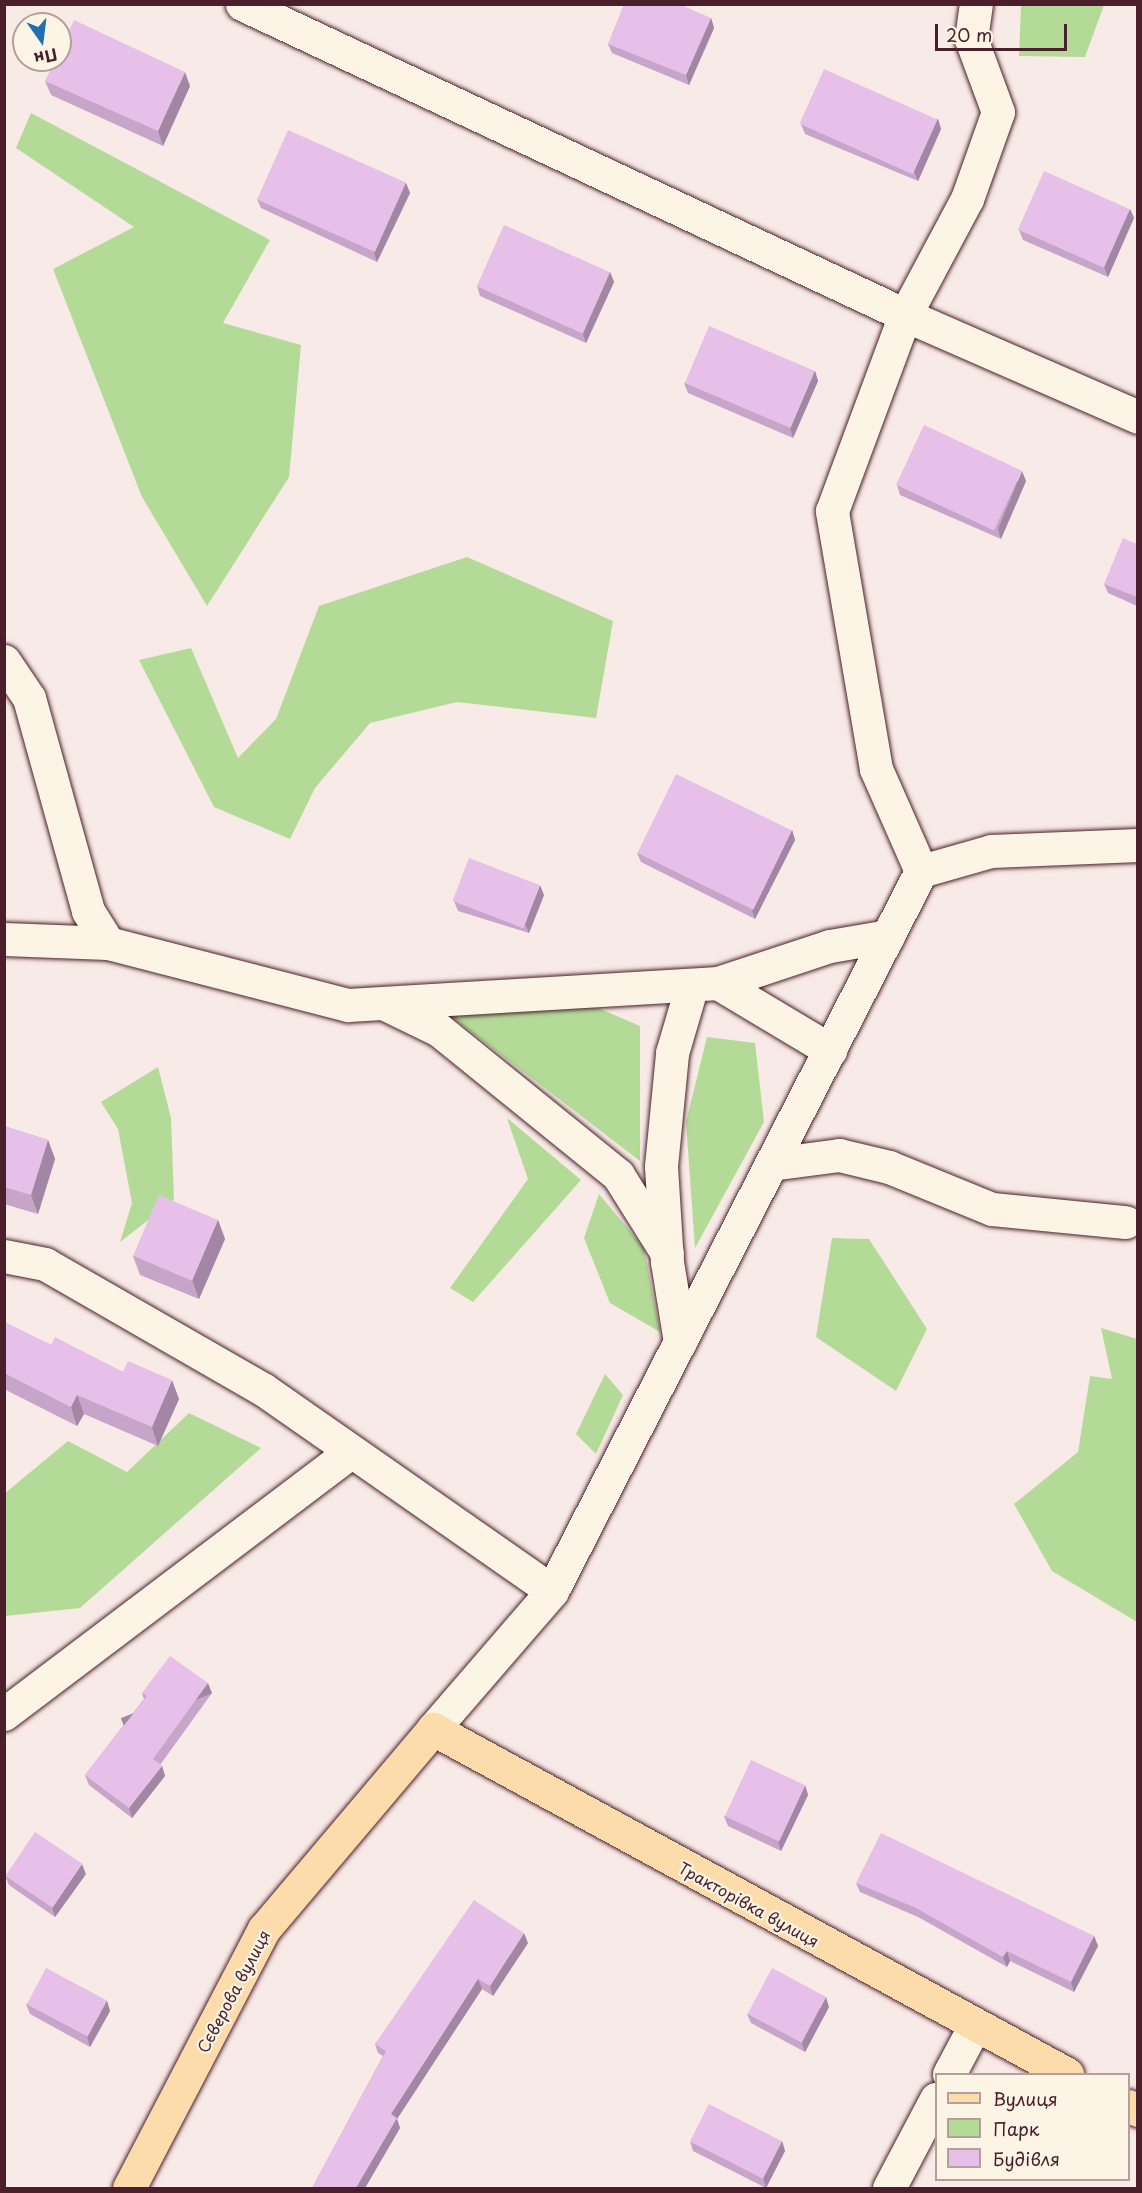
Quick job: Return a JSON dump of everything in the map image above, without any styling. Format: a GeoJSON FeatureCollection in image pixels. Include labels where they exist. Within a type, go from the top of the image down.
{"type":"FeatureCollection","features":[{"type":"Feature","properties":{"kind":"main road","name":"Тракторівка вулиця"},"geometry":{"type":"LineString","coordinates":[[433,1729],[975,2027],[1066,2073]]}},
{"type":"Feature","properties":{"kind":"main road","name":"Сєверова вулиця"},"geometry":{"type":"LineString","coordinates":[[129,2188],[264,1929],[433,1729]]}},
{"type":"Feature","properties":{"kind":"street"},"geometry":{"type":"LineString","coordinates":[[242,4],[905,315],[1137,417]]}},
{"type":"Feature","properties":{"kind":"street"},"geometry":{"type":"LineString","coordinates":[[921,871],[876,769],[832,511],[905,315],[966,199],[998,112],[970,39],[976,4]]}},
{"type":"Feature","properties":{"kind":"street"},"geometry":{"type":"LineString","coordinates":[[4,662],[29,698],[88,911],[108,943]]}},
{"type":"Feature","properties":{"kind":"street"},"geometry":{"type":"LineString","coordinates":[[433,1729],[552,1591],[921,871],[991,851],[1133,839]]}},
{"type":"Feature","properties":{"kind":"street"},"geometry":{"type":"LineString","coordinates":[[4,939],[108,943],[348,1005],[705,984],[830,946],[888,936]]}},
{"type":"Feature","properties":{"kind":"street"},"geometry":{"type":"LineString","coordinates":[[705,984],[830,1050]]}},
{"type":"Feature","properties":{"kind":"street"},"geometry":{"type":"LineString","coordinates":[[680,1342],[667,1253],[661,1166],[672,1053],[705,984]]}},
{"type":"Feature","properties":{"kind":"street"},"geometry":{"type":"LineString","coordinates":[[384,1003],[439,1030],[618,1175],[667,1253]]}},
{"type":"Feature","properties":{"kind":"street"},"geometry":{"type":"LineString","coordinates":[[771,1164],[839,1155],[889,1167],[992,1209],[1125,1222]]}},
{"type":"Feature","properties":{"kind":"street"},"geometry":{"type":"LineString","coordinates":[[4,1256],[45,1264],[264,1390],[552,1591]]}},
{"type":"Feature","properties":{"kind":"street"},"geometry":{"type":"LineString","coordinates":[[4,1714],[350,1452]]}},
{"type":"Feature","properties":{"kind":"street"},"geometry":{"type":"LineString","coordinates":[[950,2073],[975,2027]]}},
{"type":"Feature","properties":{"kind":"street"},"geometry":{"type":"LineString","coordinates":[[889,2188],[935,2101]]}},
{"type":"Feature","properties":{"kind":"green space"},"geometry":{"type":"Polygon","coordinates":[[[1021,4],[1104,5],[1085,57],[1019,56],[1021,4]]]}},
{"type":"Feature","properties":{"kind":"green space"},"geometry":{"type":"Polygon","coordinates":[[[31,113],[270,240],[223,323],[301,345],[289,477],[207,606],[142,497],[53,269],[134,227],[16,148],[31,113]]]}},
{"type":"Feature","properties":{"kind":"green space"},"geometry":{"type":"Polygon","coordinates":[[[467,557],[613,621],[596,718],[457,702],[370,723],[315,788],[290,839],[214,807],[139,660],[191,648],[238,758],[276,719],[319,606],[467,557]]]}},
{"type":"Feature","properties":{"kind":"green space"},"geometry":{"type":"Polygon","coordinates":[[[591,1005],[640,1026],[640,1161],[448,1014],[591,1005]]]}},
{"type":"Feature","properties":{"kind":"green space"},"geometry":{"type":"Polygon","coordinates":[[[707,1037],[755,1043],[764,1122],[695,1248],[686,1122],[707,1037]]]}},
{"type":"Feature","properties":{"kind":"green space"},"geometry":{"type":"Polygon","coordinates":[[[158,1067],[171,1118],[174,1200],[120,1242],[132,1203],[118,1129],[101,1102],[158,1067]]]}},
{"type":"Feature","properties":{"kind":"green space"},"geometry":{"type":"Polygon","coordinates":[[[507,1118],[581,1180],[473,1302],[450,1288],[528,1179],[507,1118]]]}},
{"type":"Feature","properties":{"kind":"green space"},"geometry":{"type":"Polygon","coordinates":[[[599,1194],[644,1248],[660,1332],[610,1303],[584,1238],[599,1194]]]}},
{"type":"Feature","properties":{"kind":"green space"},"geometry":{"type":"Polygon","coordinates":[[[832,1238],[869,1239],[927,1329],[896,1391],[816,1337],[832,1238]]]}},
{"type":"Feature","properties":{"kind":"green space"},"geometry":{"type":"Polygon","coordinates":[[[1101,1328],[1137,1339],[1137,1622],[1052,1571],[1014,1504],[1078,1452],[1090,1376],[1112,1379],[1101,1328]]]}},
{"type":"Feature","properties":{"kind":"green space"},"geometry":{"type":"Polygon","coordinates":[[[605,1374],[623,1395],[596,1454],[576,1434],[605,1374]]]}},
{"type":"Feature","properties":{"kind":"green space"},"geometry":{"type":"Polygon","coordinates":[[[189,1413],[261,1448],[80,1608],[5,1616],[4,1494],[68,1441],[127,1472],[189,1413]]]}},
{"type":"Feature","properties":{"kind":"building"},"geometry":{"type":"Polygon","coordinates":[[[624,4],[679,4],[711,18],[686,75],[608,44],[624,4]]]}},
{"type":"Feature","properties":{"kind":"building"},"geometry":{"type":"Polygon","coordinates":[[[74,20],[185,72],[158,131],[45,81],[49,72],[72,72],[72,24],[74,20]]]}},
{"type":"Feature","properties":{"kind":"building"},"geometry":{"type":"Polygon","coordinates":[[[824,69],[937,119],[913,174],[800,124],[824,69]]]}},
{"type":"Feature","properties":{"kind":"building"},"geometry":{"type":"Polygon","coordinates":[[[288,130],[406,182],[375,252],[257,199],[288,130]]]}},
{"type":"Feature","properties":{"kind":"building"},"geometry":{"type":"Polygon","coordinates":[[[1044,171],[1130,209],[1104,268],[1018,229],[1044,171]]]}},
{"type":"Feature","properties":{"kind":"building"},"geometry":{"type":"Polygon","coordinates":[[[504,225],[610,272],[583,333],[477,286],[504,225]]]}},
{"type":"Feature","properties":{"kind":"building"},"geometry":{"type":"Polygon","coordinates":[[[709,326],[815,371],[791,428],[685,383],[709,326]]]}},
{"type":"Feature","properties":{"kind":"building"},"geometry":{"type":"Polygon","coordinates":[[[924,425],[1022,471],[994,530],[896,485],[924,425]]]}},
{"type":"Feature","properties":{"kind":"building"},"geometry":{"type":"Polygon","coordinates":[[[1123,538],[1137,544],[1137,597],[1104,584],[1123,538]]]}},
{"type":"Feature","properties":{"kind":"building"},"geometry":{"type":"Polygon","coordinates":[[[676,774],[792,831],[753,910],[637,853],[676,774]]]}},
{"type":"Feature","properties":{"kind":"building"},"geometry":{"type":"Polygon","coordinates":[[[469,858],[540,885],[523,928],[453,901],[469,858]]]}},
{"type":"Feature","properties":{"kind":"building"},"geometry":{"type":"Polygon","coordinates":[[[4,1126],[48,1140],[31,1195],[4,1187],[4,1126]]]}},
{"type":"Feature","properties":{"kind":"building"},"geometry":{"type":"Polygon","coordinates":[[[159,1195],[218,1220],[192,1281],[133,1256],[159,1195]]]}},
{"type":"Feature","properties":{"kind":"building"},"geometry":{"type":"Polygon","coordinates":[[[4,1322],[51,1345],[55,1337],[123,1372],[128,1361],[172,1380],[152,1427],[77,1395],[71,1407],[4,1373],[4,1322]]]}},
{"type":"Feature","properties":{"kind":"building"},"geometry":{"type":"Polygon","coordinates":[[[170,1656],[208,1683],[153,1759],[162,1766],[129,1808],[85,1775],[147,1696],[142,1693],[170,1656]]]}},
{"type":"Feature","properties":{"kind":"building"},"geometry":{"type":"Polygon","coordinates":[[[751,1760],[805,1785],[779,1842],[725,1816],[751,1760]]]}},
{"type":"Feature","properties":{"kind":"building"},"geometry":{"type":"Polygon","coordinates":[[[35,1832],[82,1864],[53,1908],[5,1876],[35,1832]]]}},
{"type":"Feature","properties":{"kind":"building"},"geometry":{"type":"Polygon","coordinates":[[[881,1833],[1094,1936],[1071,1982],[1007,1951],[1003,1957],[914,1907],[856,1883],[881,1833]]]}},
{"type":"Feature","properties":{"kind":"building"},"geometry":{"type":"Polygon","coordinates":[[[474,1900],[524,1933],[490,1986],[478,1979],[391,2114],[397,2118],[356,2188],[312,2188],[386,2051],[375,2044],[474,1900]]]}},
{"type":"Feature","properties":{"kind":"building"},"geometry":{"type":"Polygon","coordinates":[[[46,1968],[107,2000],[88,2037],[27,2004],[46,1968]]]}},
{"type":"Feature","properties":{"kind":"building"},"geometry":{"type":"Polygon","coordinates":[[[772,1968],[826,1997],[801,2043],[748,2014],[772,1968]]]}},
{"type":"Feature","properties":{"kind":"building"},"geometry":{"type":"Polygon","coordinates":[[[709,2104],[782,2141],[763,2179],[690,2141],[709,2104]]]}}]}
